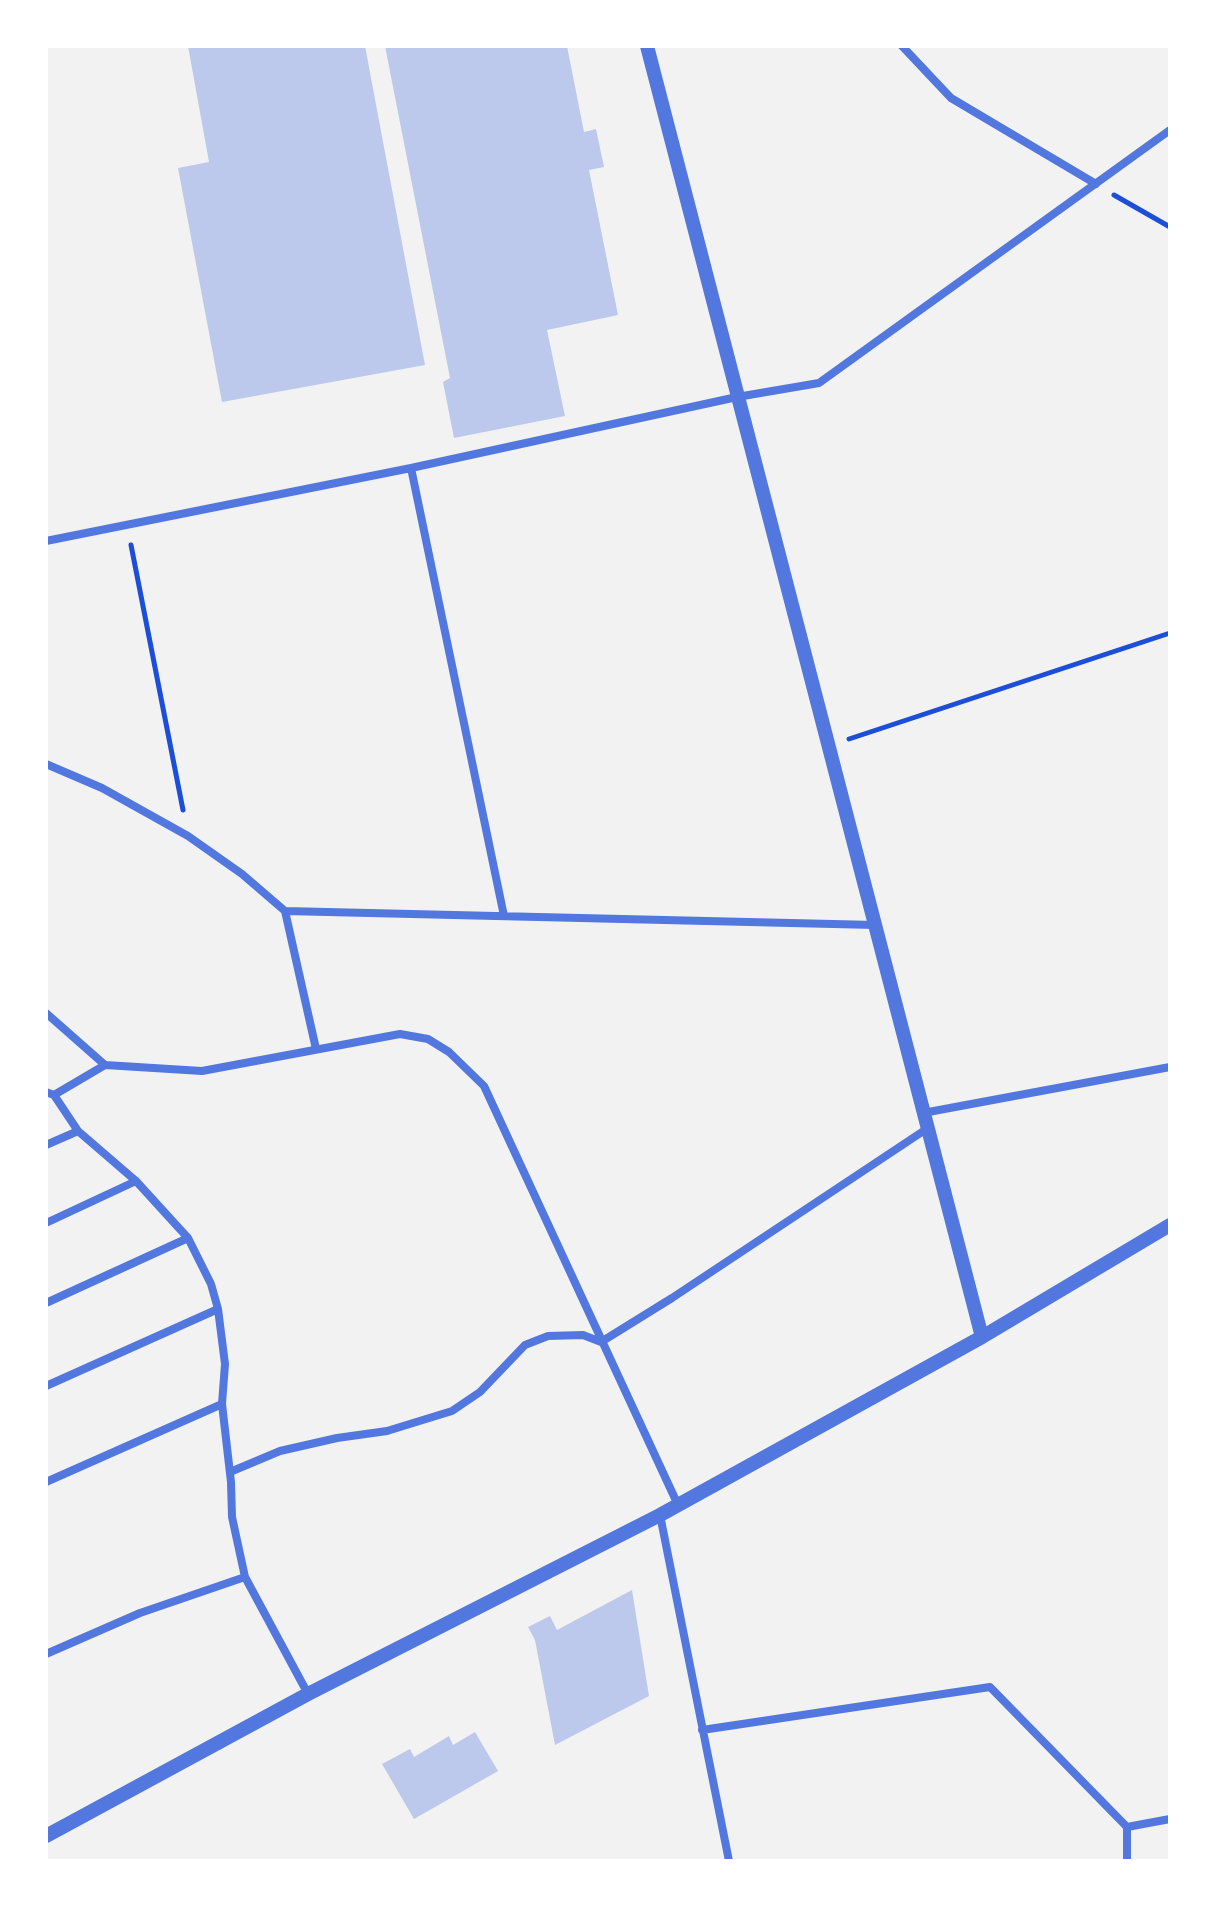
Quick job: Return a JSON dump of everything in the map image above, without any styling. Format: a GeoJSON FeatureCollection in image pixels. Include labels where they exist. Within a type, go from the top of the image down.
{"type":"FeatureCollection","features":[{"type":"Feature","properties":{"kind":"street"},"geometry":{"type":"LineString","coordinates":[[647,46],[982,1337]]}},
{"type":"Feature","properties":{"kind":"street"},"geometry":{"type":"LineString","coordinates":[[902,46],[951,98],[1096,184]]}},
{"type":"Feature","properties":{"kind":"street"},"geometry":{"type":"LineString","coordinates":[[46,541],[411,468],[737,397],[819,383],[1170,130]]}},
{"type":"Feature","properties":{"kind":"street"},"geometry":{"type":"LineString","coordinates":[[411,468],[504,916]]}},
{"type":"Feature","properties":{"kind":"street"},"geometry":{"type":"LineString","coordinates":[[46,764],[102,788],[188,836],[242,874],[285,911],[316,1049]]}},
{"type":"Feature","properties":{"kind":"street"},"geometry":{"type":"LineString","coordinates":[[285,911],[875,925]]}},
{"type":"Feature","properties":{"kind":"street"},"geometry":{"type":"LineString","coordinates":[[46,1013],[105,1065]]}},
{"type":"Feature","properties":{"kind":"street"},"geometry":{"type":"LineString","coordinates":[[308,1694],[245,1577],[232,1517],[222,1404],[225,1364],[218,1309],[211,1284],[188,1238],[136,1181],[78,1131],[50,1094],[105,1065],[202,1071],[400,1034],[428,1039],[440,1045],[484,1086],[678,1505]]}},
{"type":"Feature","properties":{"kind":"street"},"geometry":{"type":"LineString","coordinates":[[601,1342],[672,1298],[926,1120],[1170,1067]]}},
{"type":"Feature","properties":{"kind":"street"},"geometry":{"type":"LineString","coordinates":[[46,1145],[78,1131]]}},
{"type":"Feature","properties":{"kind":"street"},"geometry":{"type":"LineString","coordinates":[[46,1223],[136,1181]]}},
{"type":"Feature","properties":{"kind":"street"},"geometry":{"type":"LineString","coordinates":[[46,1836],[308,1694],[660,1515],[982,1337],[1170,1225]]}},
{"type":"Feature","properties":{"kind":"street"},"geometry":{"type":"LineString","coordinates":[[46,1303],[188,1238]]}},
{"type":"Feature","properties":{"kind":"street"},"geometry":{"type":"LineString","coordinates":[[46,1386],[218,1309]]}},
{"type":"Feature","properties":{"kind":"street"},"geometry":{"type":"LineString","coordinates":[[230,1472],[280,1451],[387,1431],[452,1411],[480,1392],[525,1345],[548,1336],[583,1335],[601,1342]]}},
{"type":"Feature","properties":{"kind":"street"},"geometry":{"type":"LineString","coordinates":[[46,1482],[222,1404]]}},
{"type":"Feature","properties":{"kind":"street"},"geometry":{"type":"LineString","coordinates":[[660,1515],[729,1861]]}},
{"type":"Feature","properties":{"kind":"street"},"geometry":{"type":"LineString","coordinates":[[46,1654],[140,1613],[245,1577]]}},
{"type":"Feature","properties":{"kind":"street"},"geometry":{"type":"LineString","coordinates":[[702,1730],[990,1687],[1127,1827],[1127,1861]]}},
{"type":"Feature","properties":{"kind":"street"},"geometry":{"type":"LineString","coordinates":[[1127,1827],[1170,1819]]}},
{"type":"Feature","properties":{"kind":"path"},"geometry":{"type":"LineString","coordinates":[[1096,184],[1170,227]]}},
{"type":"Feature","properties":{"kind":"path"},"geometry":{"type":"LineString","coordinates":[[126,524],[188,836]]}},
{"type":"Feature","properties":{"kind":"path"},"geometry":{"type":"LineString","coordinates":[[829,746],[1170,633]]}},
{"type":"Feature","properties":{"kind":"building"},"geometry":{"type":"Polygon","coordinates":[[[188,46],[365,46],[425,365],[222,402],[178,168],[209,162],[188,46]]]}},
{"type":"Feature","properties":{"kind":"building"},"geometry":{"type":"Polygon","coordinates":[[[385,46],[567,46],[584,132],[596,129],[604,167],[589,170],[618,315],[547,330],[565,416],[454,438],[443,382],[450,378],[385,46]]]}},
{"type":"Feature","properties":{"kind":"building"},"geometry":{"type":"Polygon","coordinates":[[[632,1590],[649,1696],[555,1745],[535,1640],[528,1627],[550,1616],[557,1630],[632,1590]]]}},
{"type":"Feature","properties":{"kind":"building"},"geometry":{"type":"Polygon","coordinates":[[[475,1732],[498,1771],[414,1819],[382,1764],[410,1749],[414,1757],[449,1736],[453,1745],[475,1732]]]}}]}
